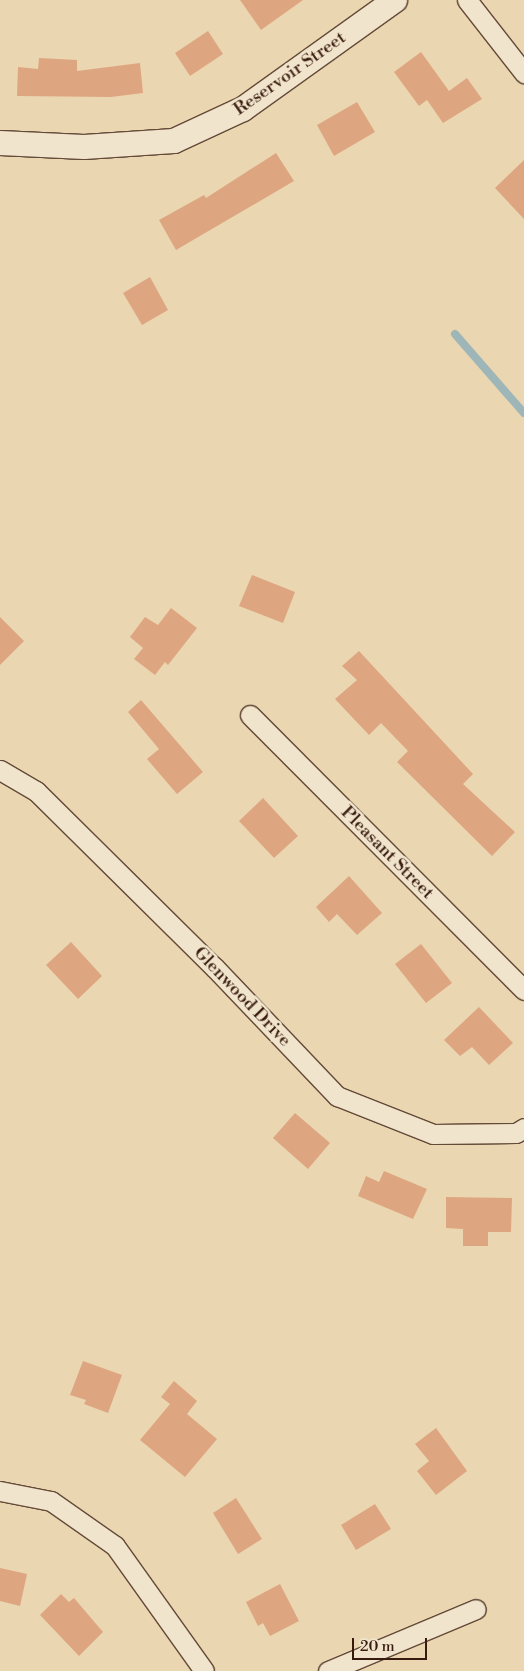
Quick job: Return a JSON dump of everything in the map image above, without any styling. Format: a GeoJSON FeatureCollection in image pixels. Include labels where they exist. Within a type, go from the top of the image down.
{"type":"FeatureCollection","features":[{"type":"Feature","properties":{"kind":"street","name":"Reservoir Street"},"geometry":{"type":"LineString","coordinates":[[0,143],[84,147],[174,141],[243,109],[395,0]]}},
{"type":"Feature","properties":{"kind":"street"},"geometry":{"type":"LineString","coordinates":[[467,0],[524,72]]}},
{"type":"Feature","properties":{"kind":"street","name":"Pleasant Street"},"geometry":{"type":"LineString","coordinates":[[250,715],[524,990]]}},
{"type":"Feature","properties":{"kind":"street","name":"Glenwood Drive"},"geometry":{"type":"LineString","coordinates":[[0,770],[36,791],[215,968],[337,1096],[433,1134],[516,1133],[524,1128]]}},
{"type":"Feature","properties":{"kind":"street"},"geometry":{"type":"LineString","coordinates":[[0,1491],[51,1501],[116,1546],[204,1671]]}},
{"type":"Feature","properties":{"kind":"street"},"geometry":{"type":"LineString","coordinates":[[328,1671],[476,1610]]}},
{"type":"Feature","properties":{"kind":"building"},"geometry":{"type":"Polygon","coordinates":[[[240,0],[303,0],[261,30],[240,0]]]}},
{"type":"Feature","properties":{"kind":"building"},"geometry":{"type":"Polygon","coordinates":[[[208,31],[223,54],[190,76],[175,53],[208,31]]]}},
{"type":"Feature","properties":{"kind":"building"},"geometry":{"type":"Polygon","coordinates":[[[421,52],[449,91],[467,78],[482,99],[443,123],[427,100],[419,106],[394,72],[421,52]]]}},
{"type":"Feature","properties":{"kind":"building"},"geometry":{"type":"Polygon","coordinates":[[[39,58],[77,60],[77,71],[140,63],[143,93],[111,97],[17,96],[18,67],[38,69],[39,58]]]}},
{"type":"Feature","properties":{"kind":"building"},"geometry":{"type":"Polygon","coordinates":[[[357,102],[375,132],[334,156],[317,125],[357,102]]]}},
{"type":"Feature","properties":{"kind":"building"},"geometry":{"type":"Polygon","coordinates":[[[276,153],[294,181],[176,250],[159,220],[204,195],[206,198],[276,153]]]}},
{"type":"Feature","properties":{"kind":"building"},"geometry":{"type":"Polygon","coordinates":[[[524,160],[524,219],[495,188],[524,160]]]}},
{"type":"Feature","properties":{"kind":"building"},"geometry":{"type":"Polygon","coordinates":[[[150,277],[168,310],[142,325],[123,293],[150,277]]]}},
{"type":"Feature","properties":{"kind":"building"},"geometry":{"type":"Polygon","coordinates":[[[252,575],[295,592],[283,623],[239,606],[252,575]]]}},
{"type":"Feature","properties":{"kind":"building"},"geometry":{"type":"Polygon","coordinates":[[[171,608],[197,628],[168,665],[165,662],[155,675],[134,659],[143,648],[130,637],[145,617],[158,625],[171,608]]]}},
{"type":"Feature","properties":{"kind":"building"},"geometry":{"type":"Polygon","coordinates":[[[0,617],[24,641],[0,665],[0,617]]]}},
{"type":"Feature","properties":{"kind":"building"},"geometry":{"type":"Polygon","coordinates":[[[359,651],[473,774],[463,784],[515,832],[492,856],[397,762],[408,751],[381,723],[369,735],[335,699],[357,680],[342,666],[359,651]]]}},
{"type":"Feature","properties":{"kind":"building"},"geometry":{"type":"Polygon","coordinates":[[[141,700],[203,772],[177,794],[147,759],[159,749],[128,712],[141,700]]]}},
{"type":"Feature","properties":{"kind":"building"},"geometry":{"type":"Polygon","coordinates":[[[263,798],[298,836],[274,858],[239,821],[263,798]]]}},
{"type":"Feature","properties":{"kind":"building"},"geometry":{"type":"Polygon","coordinates":[[[349,876],[382,913],[357,935],[337,914],[329,922],[316,907],[349,876]]]}},
{"type":"Feature","properties":{"kind":"building"},"geometry":{"type":"Polygon","coordinates":[[[71,942],[102,976],[78,999],[46,965],[71,942]]]}},
{"type":"Feature","properties":{"kind":"building"},"geometry":{"type":"Polygon","coordinates":[[[421,944],[452,983],[426,1003],[395,964],[421,944]]]}},
{"type":"Feature","properties":{"kind":"building"},"geometry":{"type":"Polygon","coordinates":[[[479,1007],[513,1043],[489,1065],[472,1047],[460,1056],[444,1040],[479,1007]]]}},
{"type":"Feature","properties":{"kind":"building"},"geometry":{"type":"Polygon","coordinates":[[[295,1113],[330,1143],[308,1169],[273,1138],[295,1113]]]}},
{"type":"Feature","properties":{"kind":"building"},"geometry":{"type":"Polygon","coordinates":[[[384,1171],[427,1189],[413,1219],[358,1196],[366,1176],[379,1182],[384,1171]]]}},
{"type":"Feature","properties":{"kind":"building"},"geometry":{"type":"Polygon","coordinates":[[[446,1197],[512,1198],[511,1232],[488,1232],[488,1246],[463,1246],[463,1229],[446,1228],[446,1197]]]}},
{"type":"Feature","properties":{"kind":"building"},"geometry":{"type":"Polygon","coordinates":[[[83,1361],[122,1375],[108,1413],[84,1404],[86,1400],[70,1395],[83,1361]]]}},
{"type":"Feature","properties":{"kind":"building"},"geometry":{"type":"Polygon","coordinates":[[[174,1381],[197,1401],[187,1414],[217,1439],[185,1477],[140,1440],[170,1404],[161,1397],[174,1381]]]}},
{"type":"Feature","properties":{"kind":"building"},"geometry":{"type":"Polygon","coordinates":[[[436,1428],[467,1471],[436,1495],[417,1471],[429,1461],[415,1444],[436,1428]]]}},
{"type":"Feature","properties":{"kind":"building"},"geometry":{"type":"Polygon","coordinates":[[[236,1498],[262,1539],[238,1554],[213,1513],[236,1498]]]}},
{"type":"Feature","properties":{"kind":"building"},"geometry":{"type":"Polygon","coordinates":[[[375,1504],[391,1529],[356,1550],[341,1525],[375,1504]]]}},
{"type":"Feature","properties":{"kind":"building"},"geometry":{"type":"Polygon","coordinates":[[[0,1568],[27,1574],[20,1606],[0,1601],[0,1568]]]}},
{"type":"Feature","properties":{"kind":"building"},"geometry":{"type":"Polygon","coordinates":[[[280,1584],[299,1621],[270,1636],[263,1623],[258,1626],[246,1602],[280,1584]]]}},
{"type":"Feature","properties":{"kind":"building"},"geometry":{"type":"Polygon","coordinates":[[[61,1594],[69,1602],[74,1598],[103,1632],[79,1656],[40,1615],[61,1594]]]}},
{"type":"Feature","properties":{"kind":"waterway"},"geometry":{"type":"LineString","coordinates":[[455,334],[524,413]]}}]}
